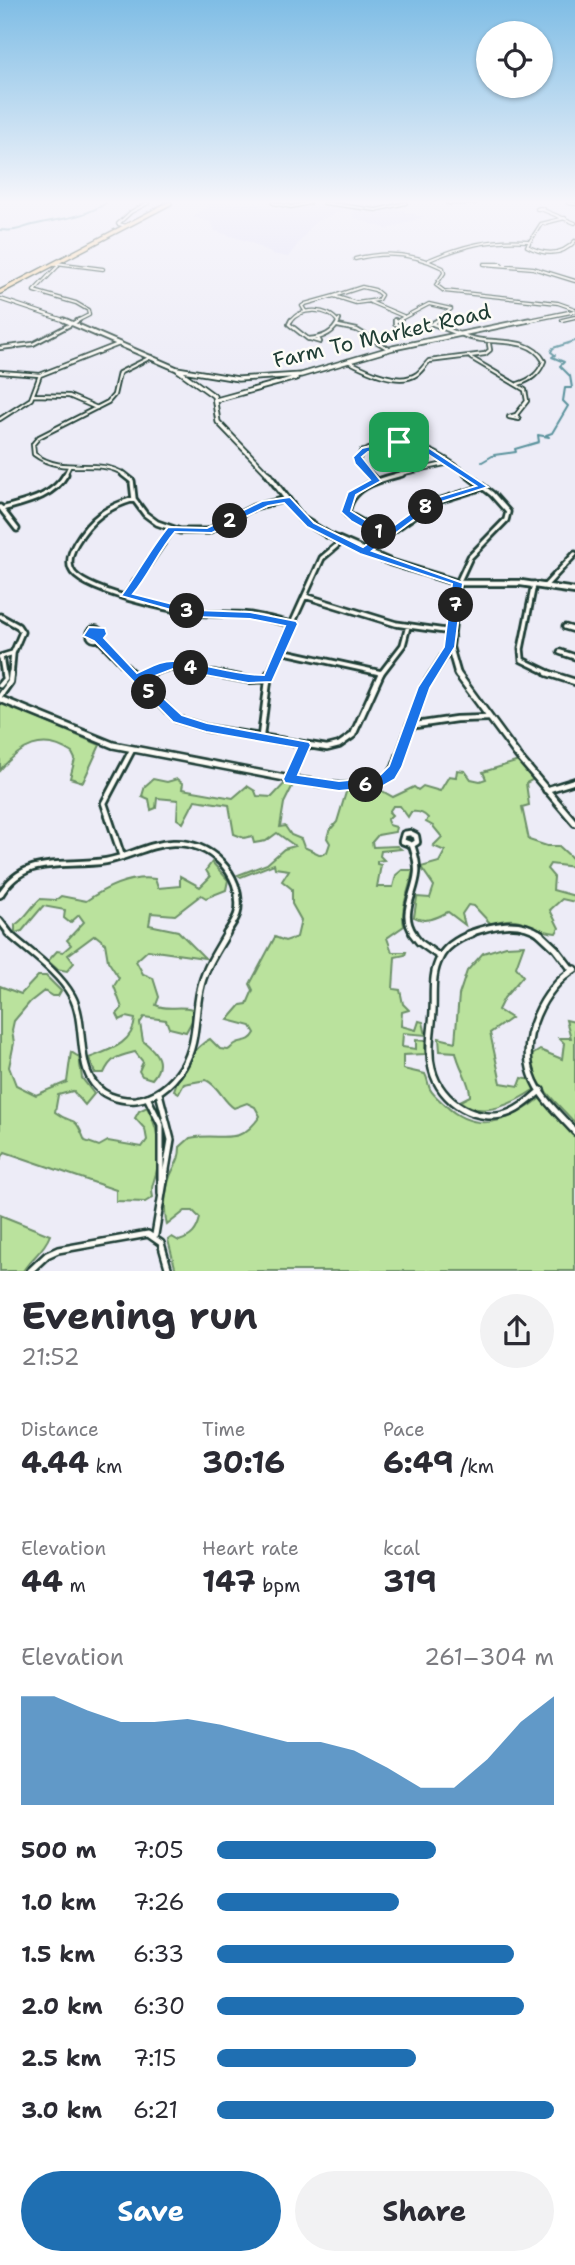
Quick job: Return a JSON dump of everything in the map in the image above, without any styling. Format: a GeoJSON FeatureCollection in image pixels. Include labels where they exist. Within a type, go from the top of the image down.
{"type":"FeatureCollection","features":[{"type":"Feature","properties":{"kind":"main road"},"geometry":{"type":"LineString","coordinates":[[0,292],[56,263]]}},
{"type":"Feature","properties":{"kind":"street"},"geometry":{"type":"LineString","coordinates":[[430,262],[445,270],[436,285],[444,291],[558,303],[575,312]]}},
{"type":"Feature","properties":{"kind":"street"},"geometry":{"type":"LineString","coordinates":[[0,348],[33,344],[87,316],[88,310],[76,303],[33,290],[58,266],[56,263],[103,269]]}},
{"type":"Feature","properties":{"kind":"street"},"geometry":{"type":"LineString","coordinates":[[501,264],[484,264],[533,268],[575,281]]}},
{"type":"Feature","properties":{"kind":"street"},"geometry":{"type":"LineString","coordinates":[[304,311],[303,306],[308,302],[353,288],[369,288],[380,292],[380,298],[370,302],[352,303],[333,296]]}},
{"type":"Feature","properties":{"kind":"street","name":"Farm To Market Road"},"geometry":{"type":"LineString","coordinates":[[0,299],[121,343],[177,369],[238,379],[302,374],[388,349],[575,312]]}},
{"type":"Feature","properties":{"kind":"street"},"geometry":{"type":"LineString","coordinates":[[370,302],[403,316]]}},
{"type":"Feature","properties":{"kind":"street"},"geometry":{"type":"LineString","coordinates":[[431,304],[449,307],[449,312],[433,324],[418,330],[401,327],[394,322],[431,304]]}},
{"type":"Feature","properties":{"kind":"street"},"geometry":{"type":"LineString","coordinates":[[304,311],[328,313],[339,320],[337,326],[331,333],[318,338],[320,342],[310,340],[292,329],[289,324],[295,315],[304,311]]}},
{"type":"Feature","properties":{"kind":"street"},"geometry":{"type":"LineString","coordinates":[[562,320],[575,312]]}},
{"type":"Feature","properties":{"kind":"street"},"geometry":{"type":"LineString","coordinates":[[433,324],[472,341],[489,344],[521,343],[531,346],[541,354],[544,361],[538,374],[518,384]]}},
{"type":"Feature","properties":{"kind":"street"},"geometry":{"type":"LineString","coordinates":[[337,326],[357,330],[388,349]]}},
{"type":"Feature","properties":{"kind":"street"},"geometry":{"type":"LineString","coordinates":[[0,372],[40,375],[121,343]]}},
{"type":"Feature","properties":{"kind":"street"},"geometry":{"type":"LineString","coordinates":[[348,361],[369,372],[405,379],[417,374],[429,361],[471,358],[487,353],[491,350],[489,344]]}},
{"type":"Feature","properties":{"kind":"street"},"geometry":{"type":"LineString","coordinates":[[151,357],[118,373],[113,398],[48,431],[33,444],[38,459],[69,467],[99,465],[118,471],[132,481],[134,499],[149,518],[172,529],[208,531],[254,507],[286,499]]}},
{"type":"Feature","properties":{"kind":"street"},"geometry":{"type":"LineString","coordinates":[[471,358],[518,384],[528,397],[516,415]]}},
{"type":"Feature","properties":{"kind":"street"},"geometry":{"type":"LineString","coordinates":[[177,369],[216,400]]}},
{"type":"Feature","properties":{"kind":"street"},"geometry":{"type":"LineString","coordinates":[[216,400],[244,394],[302,374]]}},
{"type":"Feature","properties":{"kind":"street"},"geometry":{"type":"LineString","coordinates":[[0,419],[25,405],[33,395],[40,375]]}},
{"type":"Feature","properties":{"kind":"street"},"geometry":{"type":"LineString","coordinates":[[33,395],[69,396],[97,408]]}},
{"type":"Feature","properties":{"kind":"street"},"geometry":{"type":"LineString","coordinates":[[216,400],[218,422],[265,470],[286,499],[311,525],[341,542],[458,583],[534,584],[575,591]]}},
{"type":"Feature","properties":{"kind":"street"},"geometry":{"type":"LineString","coordinates":[[376,481],[358,462],[359,455],[365,450],[394,443],[408,443],[420,446],[449,463],[484,487],[504,505],[508,516],[470,557],[458,583],[450,647],[454,667],[489,719],[575,823]]}},
{"type":"Feature","properties":{"kind":"street"},"geometry":{"type":"LineString","coordinates":[[385,535],[346,512],[351,494],[376,481],[449,463]]}},
{"type":"Feature","properties":{"kind":"street"},"geometry":{"type":"LineString","coordinates":[[18,529],[1,508],[53,490],[63,480],[69,467]]}},
{"type":"Feature","properties":{"kind":"street"},"geometry":{"type":"LineString","coordinates":[[364,552],[432,502],[484,487]]}},
{"type":"Feature","properties":{"kind":"street"},"geometry":{"type":"LineString","coordinates":[[134,499],[111,505],[100,513],[74,546],[70,559],[71,570],[88,586],[196,613],[250,615],[292,624]]}},
{"type":"Feature","properties":{"kind":"street"},"geometry":{"type":"LineString","coordinates":[[126,596],[139,580],[154,550],[172,529]]}},
{"type":"Feature","properties":{"kind":"street"},"geometry":{"type":"LineString","coordinates":[[261,736],[268,710],[268,679],[325,555],[341,542]]}},
{"type":"Feature","properties":{"kind":"street"},"geometry":{"type":"LineString","coordinates":[[545,586],[575,554]]}},
{"type":"Feature","properties":{"kind":"street"},"geometry":{"type":"LineString","coordinates":[[534,584],[521,649],[522,660],[541,671],[575,682]]}},
{"type":"Feature","properties":{"kind":"street"},"geometry":{"type":"LineString","coordinates":[[305,596],[408,626],[452,632]]}},
{"type":"Feature","properties":{"kind":"street"},"geometry":{"type":"LineString","coordinates":[[0,616],[21,629],[13,653],[10,682],[0,698],[97,740],[132,750],[339,786],[381,782],[390,776],[396,767],[431,672],[450,647]]}},
{"type":"Feature","properties":{"kind":"street"},"geometry":{"type":"LineString","coordinates":[[98,638],[172,715],[184,722],[327,748],[348,741],[357,729],[381,673],[403,645],[408,626]]}},
{"type":"Feature","properties":{"kind":"street"},"geometry":{"type":"LineString","coordinates":[[565,627],[575,630]]}},
{"type":"Feature","properties":{"kind":"street"},"geometry":{"type":"LineString","coordinates":[[280,650],[381,673]]}},
{"type":"Feature","properties":{"kind":"street"},"geometry":{"type":"LineString","coordinates":[[560,652],[575,657]]}},
{"type":"Feature","properties":{"kind":"street"},"geometry":{"type":"LineString","coordinates":[[0,685],[5,679],[0,657],[13,653]]}},
{"type":"Feature","properties":{"kind":"street"},"geometry":{"type":"LineString","coordinates":[[136,679],[159,667],[173,665],[248,679],[268,679]]}},
{"type":"Feature","properties":{"kind":"street"},"geometry":{"type":"LineString","coordinates":[[409,726],[456,719],[489,719]]}},
{"type":"Feature","properties":{"kind":"street"},"geometry":{"type":"LineString","coordinates":[[290,779],[305,745]]}},
{"type":"Feature","properties":{"kind":"street"},"geometry":{"type":"LineString","coordinates":[[122,857],[104,803],[132,750]]}},
{"type":"Feature","properties":{"kind":"street"},"geometry":{"type":"LineString","coordinates":[[547,790],[575,781]]}},
{"type":"Feature","properties":{"kind":"street"},"geometry":{"type":"LineString","coordinates":[[0,895],[10,880],[29,867],[93,863],[122,857],[163,843],[196,846],[215,856],[225,865],[238,886],[238,913],[200,987],[196,1032],[191,1049],[177,1076],[159,1093],[131,1101],[104,1093],[91,1082],[86,1065],[80,1016],[73,996],[65,985],[3,928],[0,921]]}},
{"type":"Feature","properties":{"kind":"street"},"geometry":{"type":"LineString","coordinates":[[412,845],[418,867],[407,911],[408,930],[415,939],[440,957]]}},
{"type":"Feature","properties":{"kind":"street"},"geometry":{"type":"LineString","coordinates":[[541,1090],[520,1107],[495,1117],[479,1116],[463,1110],[436,1082],[431,1061],[434,984],[440,957],[461,938],[479,930],[511,924],[524,926],[546,936],[573,970],[547,993],[533,1033],[529,1066],[541,1090],[575,1132]]}},
{"type":"Feature","properties":{"kind":"street"},"geometry":{"type":"LineString","coordinates":[[159,1093],[171,1140],[155,1235],[166,1252],[169,1271]]}},
{"type":"Feature","properties":{"kind":"street"},"geometry":{"type":"LineString","coordinates":[[147,1097],[161,1125],[163,1136],[161,1196]]}},
{"type":"Feature","properties":{"kind":"street"},"geometry":{"type":"LineString","coordinates":[[30,1271],[47,1255],[58,1250],[126,1237],[155,1235]]}},
{"type":"Feature","properties":{"kind":"green space"},"geometry":{"type":"Polygon","coordinates":[[[0,702],[100,745],[83,782],[70,778],[75,759],[72,753],[51,744],[33,745],[24,749],[0,770],[0,702]]]}},
{"type":"Feature","properties":{"kind":"green space"},"geometry":{"type":"Polygon","coordinates":[[[519,761],[534,779],[526,783],[529,805],[522,807],[529,840],[547,846],[559,846],[572,858],[575,857],[575,867],[550,864],[547,869],[554,877],[553,890],[575,896],[575,902],[562,899],[550,910],[559,928],[556,933],[519,921],[491,924],[474,906],[468,905],[462,914],[465,925],[448,912],[427,920],[418,919],[414,917],[417,897],[430,898],[434,886],[421,867],[439,862],[445,851],[433,846],[442,837],[426,822],[428,818],[424,814],[411,812],[408,817],[400,806],[393,806],[389,812],[392,815],[387,820],[389,825],[396,827],[395,832],[378,835],[372,842],[373,847],[397,846],[401,849],[381,851],[380,856],[384,860],[377,861],[377,864],[381,865],[377,887],[393,887],[396,875],[402,870],[413,870],[404,905],[404,926],[387,938],[392,952],[406,952],[405,955],[395,957],[393,989],[400,990],[403,1004],[409,1010],[402,1012],[401,1026],[416,1030],[419,1021],[423,1022],[426,1035],[403,1033],[402,1047],[416,1049],[416,1040],[425,1041],[425,1054],[403,1055],[403,1069],[425,1074],[435,1096],[457,1115],[469,1120],[494,1122],[507,1118],[542,1097],[575,1137],[575,1271],[176,1271],[168,1240],[172,1237],[179,1241],[187,1238],[195,1230],[200,1218],[193,1211],[185,1211],[167,1225],[166,1193],[180,1147],[190,1138],[229,1137],[245,1132],[260,1116],[255,1107],[247,1103],[234,1108],[206,1080],[184,1084],[179,1093],[174,1090],[188,1061],[204,1043],[210,1039],[220,1049],[228,1050],[253,1036],[255,1033],[251,1026],[228,1020],[241,1005],[247,1004],[253,990],[250,984],[275,937],[285,941],[297,937],[301,920],[292,904],[292,889],[282,881],[289,870],[275,868],[274,864],[241,877],[238,875],[267,864],[284,849],[295,846],[277,833],[266,841],[254,843],[252,836],[244,838],[234,834],[229,805],[195,800],[183,823],[177,819],[178,800],[157,798],[156,808],[151,810],[149,799],[142,796],[145,786],[153,779],[167,782],[177,779],[183,784],[182,789],[233,798],[247,786],[255,791],[257,796],[272,797],[286,782],[294,783],[284,803],[280,827],[285,826],[291,835],[301,839],[304,847],[321,855],[327,852],[330,843],[327,838],[329,831],[337,822],[347,789],[377,788],[393,797],[414,787],[418,790],[423,786],[440,791],[449,776],[456,777],[457,770],[465,771],[471,779],[480,781],[486,779],[483,772],[519,761]]]}},
{"type":"Feature","properties":{"kind":"green space"},"geometry":{"type":"Polygon","coordinates":[[[212,862],[228,880],[226,890],[206,898],[201,895],[175,915],[151,913],[149,925],[178,931],[205,958],[148,950],[136,961],[143,974],[153,978],[159,997],[156,1005],[192,1009],[192,1021],[186,1032],[169,1028],[166,1020],[144,1017],[140,1023],[143,1041],[156,1054],[159,1063],[152,1079],[142,1076],[139,1071],[143,1062],[135,1052],[116,1058],[104,1073],[95,1073],[89,1058],[112,1049],[125,1040],[130,1035],[135,1019],[126,1017],[120,1020],[117,1014],[122,1008],[114,986],[119,978],[108,961],[105,943],[95,935],[68,955],[74,963],[67,971],[57,969],[48,961],[57,951],[63,952],[71,945],[67,940],[84,922],[79,915],[70,923],[64,918],[65,910],[43,906],[22,931],[15,933],[15,925],[40,899],[56,900],[61,896],[86,901],[110,887],[137,879],[155,879],[158,888],[180,886],[180,876],[200,887],[210,877],[206,870],[212,862]]]}},
{"type":"Feature","properties":{"kind":"green space"},"geometry":{"type":"Polygon","coordinates":[[[524,945],[516,967],[523,976],[504,998],[498,1010],[511,1018],[490,1033],[501,1083],[519,1086],[522,1078],[531,1080],[535,1089],[498,1107],[469,1107],[460,1101],[470,1096],[470,1091],[456,1052],[440,1051],[439,1038],[455,1042],[459,995],[467,971],[483,953],[506,946],[524,945]]]}},
{"type":"Feature","properties":{"kind":"green space"},"geometry":{"type":"Polygon","coordinates":[[[38,976],[46,976],[61,991],[58,996],[52,996],[44,991],[30,1002],[14,1021],[14,1043],[9,1067],[16,1085],[36,1095],[67,1082],[71,1052],[79,1057],[82,1078],[94,1094],[85,1105],[73,1091],[58,1095],[55,1112],[75,1123],[85,1141],[99,1146],[108,1141],[142,1147],[147,1140],[145,1129],[135,1118],[139,1111],[147,1107],[158,1137],[159,1153],[152,1186],[153,1197],[145,1202],[116,1201],[116,1190],[5,1152],[0,1160],[0,986],[21,994],[38,976]]]}},
{"type":"Feature","properties":{"kind":"green space"},"geometry":{"type":"Polygon","coordinates":[[[566,1020],[575,1022],[575,1123],[540,1083],[532,1065],[532,1055],[540,1050],[562,1059],[564,1043],[559,1038],[571,1038],[566,1020]]]}},
{"type":"Feature","properties":{"kind":"green space"},"geometry":{"type":"Polygon","coordinates":[[[0,1215],[50,1235],[23,1271],[0,1271],[0,1215]]]}},
{"type":"Feature","properties":{"kind":"waterway"},"geometry":{"type":"LineString","coordinates":[[482,462],[494,455],[516,452],[515,449],[539,442],[538,435],[549,437],[546,435],[552,433],[568,406],[563,401],[565,388],[572,388],[570,376],[560,366],[564,362],[552,357],[555,355],[551,352],[553,348],[575,341]]}},
{"type":"Feature","properties":{"kind":"route"},"geometry":{"type":"LineString","coordinates":[[399,442],[365,450],[357,459],[376,481],[351,494],[346,512],[385,535],[364,552],[302,519],[286,499],[254,507],[208,531],[172,529],[154,550],[145,572],[126,596],[196,613],[250,615],[292,624],[268,679],[248,679],[180,665],[159,667],[140,676],[136,679],[121,663],[98,638],[89,636],[93,630],[101,631],[102,634],[98,638],[114,656],[121,663],[162,706],[177,719],[206,728],[305,745],[290,779],[339,786],[381,782],[390,776],[396,767],[424,687],[431,672],[450,647],[458,583],[364,552],[432,502],[484,487],[420,446],[399,442]]}}]}
